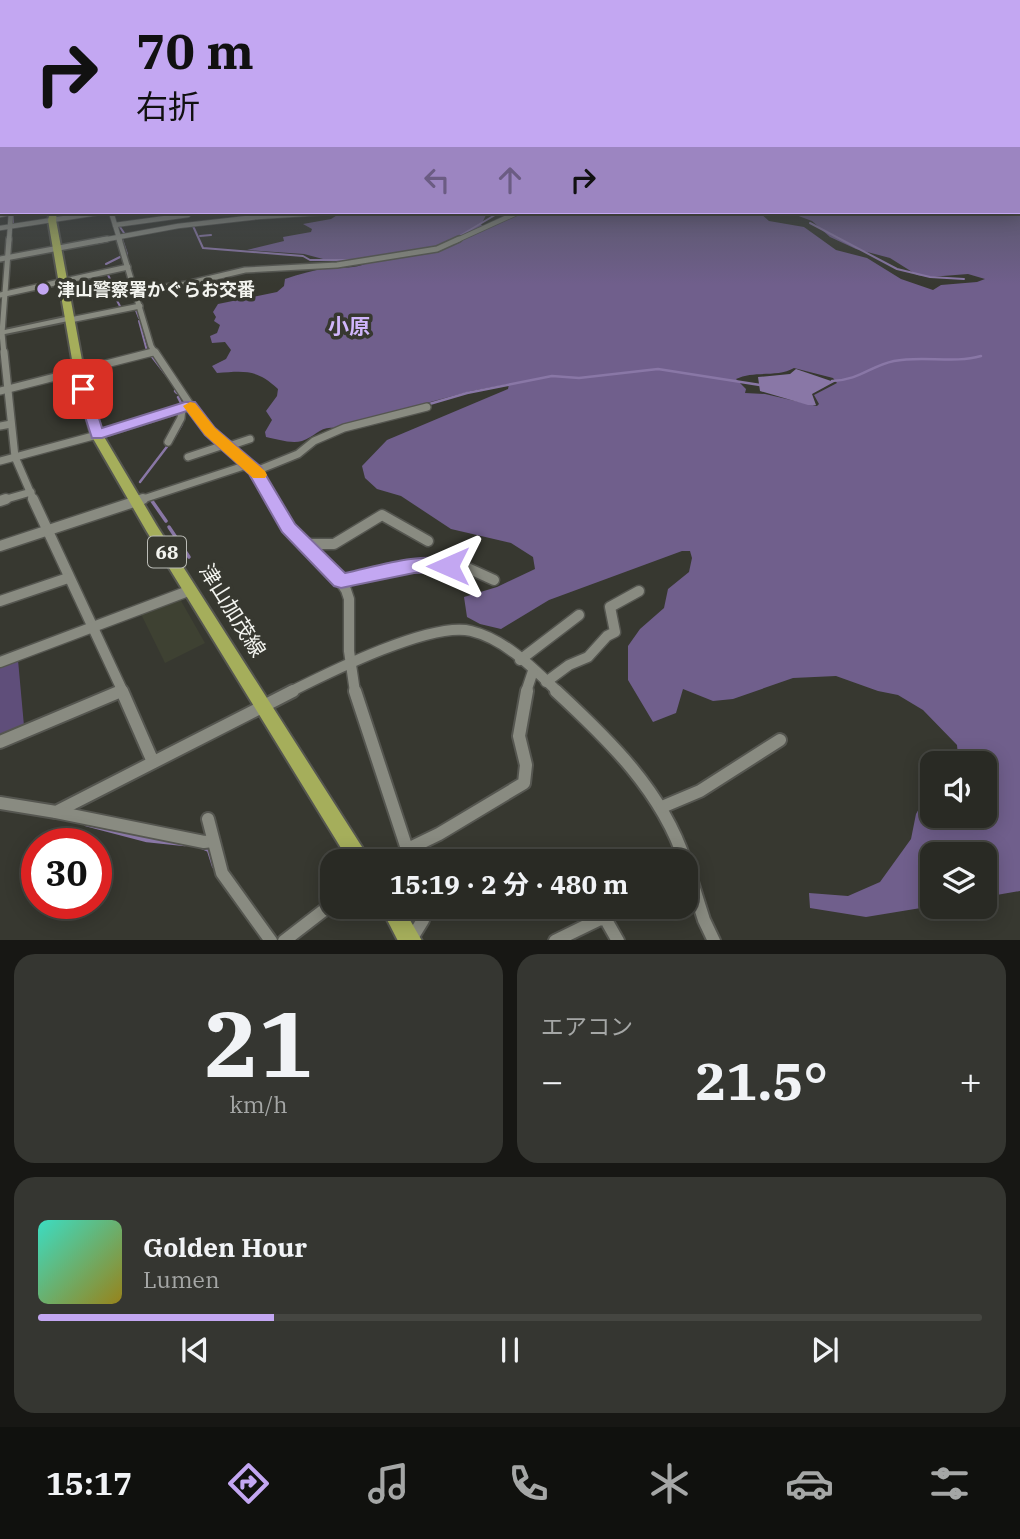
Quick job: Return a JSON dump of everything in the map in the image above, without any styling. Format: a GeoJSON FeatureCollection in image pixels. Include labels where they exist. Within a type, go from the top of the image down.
{"type":"FeatureCollection","features":[{"type":"Feature","properties":{"kind":"main road","name":"津山加茂線"},"geometry":{"type":"LineString","coordinates":[[53,216],[79,370],[97,435],[136,502],[354,849]]}},
{"type":"Feature","properties":{"kind":"main road"},"geometry":{"type":"LineString","coordinates":[[398,919],[411,940]]}},
{"type":"Feature","properties":{"kind":"street"},"geometry":{"type":"LineString","coordinates":[[10,214],[9,258],[1,294],[1,333],[4,390],[15,457],[68,578],[95,627],[153,762]]}},
{"type":"Feature","properties":{"kind":"street"},"geometry":{"type":"LineString","coordinates":[[0,228],[53,216],[78,214]]}},
{"type":"Feature","properties":{"kind":"street"},"geometry":{"type":"LineString","coordinates":[[111,214],[154,352],[186,407],[251,468],[284,522],[341,581],[349,599],[350,664],[355,692],[408,849]]}},
{"type":"Feature","properties":{"kind":"street"},"geometry":{"type":"LineString","coordinates":[[114,225],[183,214]]}},
{"type":"Feature","properties":{"kind":"street"},"geometry":{"type":"LineString","coordinates":[[187,225],[189,214]]}},
{"type":"Feature","properties":{"kind":"street"},"geometry":{"type":"LineString","coordinates":[[0,259],[187,225],[258,215],[289,217],[318,214]]}},
{"type":"Feature","properties":{"kind":"street"},"geometry":{"type":"LineString","coordinates":[[135,291],[186,284],[249,269],[337,265],[437,248],[514,214]]}},
{"type":"Feature","properties":{"kind":"street"},"geometry":{"type":"LineString","coordinates":[[0,237],[10,239]]}},
{"type":"Feature","properties":{"kind":"street"},"geometry":{"type":"LineString","coordinates":[[0,243],[10,239]]}},
{"type":"Feature","properties":{"kind":"street"},"geometry":{"type":"LineString","coordinates":[[1,294],[128,267]]}},
{"type":"Feature","properties":{"kind":"street"},"geometry":{"type":"LineString","coordinates":[[1,333],[140,306]]}},
{"type":"Feature","properties":{"kind":"street"},"geometry":{"type":"LineString","coordinates":[[4,390],[154,352]]}},
{"type":"Feature","properties":{"kind":"street"},"geometry":{"type":"LineString","coordinates":[[0,461],[186,407]]}},
{"type":"Feature","properties":{"kind":"street"},"geometry":{"type":"LineString","coordinates":[[168,442],[186,407]]}},
{"type":"Feature","properties":{"kind":"street"},"geometry":{"type":"LineString","coordinates":[[0,546],[298,454],[314,441],[344,428],[427,407]]}},
{"type":"Feature","properties":{"kind":"street"},"geometry":{"type":"LineString","coordinates":[[0,426],[10,424]]}},
{"type":"Feature","properties":{"kind":"street"},"geometry":{"type":"LineString","coordinates":[[188,457],[250,439]]}},
{"type":"Feature","properties":{"kind":"street"},"geometry":{"type":"LineString","coordinates":[[0,501],[31,492]]}},
{"type":"Feature","properties":{"kind":"street"},"geometry":{"type":"LineString","coordinates":[[305,544],[334,544],[382,515],[428,541]]}},
{"type":"Feature","properties":{"kind":"street"},"geometry":{"type":"LineString","coordinates":[[341,581],[414,566],[461,565],[494,580]]}},
{"type":"Feature","properties":{"kind":"street"},"geometry":{"type":"LineString","coordinates":[[0,601],[68,578]]}},
{"type":"Feature","properties":{"kind":"street"},"geometry":{"type":"LineString","coordinates":[[0,662],[191,590]]}},
{"type":"Feature","properties":{"kind":"street"},"geometry":{"type":"LineString","coordinates":[[546,682],[569,665],[588,657],[607,636],[615,632],[610,607],[639,591]]}},
{"type":"Feature","properties":{"kind":"street"},"geometry":{"type":"LineString","coordinates":[[520,660],[579,615]]}},
{"type":"Feature","properties":{"kind":"street"},"geometry":{"type":"LineString","coordinates":[[57,812],[64,806],[350,664],[404,643],[469,629],[492,638],[589,719],[645,782],[662,807],[680,849]]}},
{"type":"Feature","properties":{"kind":"street"},"geometry":{"type":"LineString","coordinates":[[418,849],[524,783],[528,775],[519,739],[520,713],[533,671]]}},
{"type":"Feature","properties":{"kind":"street"},"geometry":{"type":"LineString","coordinates":[[0,742],[121,691]]}},
{"type":"Feature","properties":{"kind":"street"},"geometry":{"type":"LineString","coordinates":[[662,807],[700,791],[780,740]]}},
{"type":"Feature","properties":{"kind":"street"},"geometry":{"type":"LineString","coordinates":[[0,803],[204,842],[213,841]]}},
{"type":"Feature","properties":{"kind":"street"},"geometry":{"type":"LineString","coordinates":[[208,819],[222,873],[271,940]]}},
{"type":"Feature","properties":{"kind":"street"},"geometry":{"type":"LineString","coordinates":[[698,898],[712,939]]}},
{"type":"Feature","properties":{"kind":"street"},"geometry":{"type":"LineString","coordinates":[[284,940],[320,913]]}},
{"type":"Feature","properties":{"kind":"street"},"geometry":{"type":"LineString","coordinates":[[411,940],[423,919]]}},
{"type":"Feature","properties":{"kind":"street"},"geometry":{"type":"LineString","coordinates":[[555,940],[600,919],[606,920],[618,940]]}},
{"type":"Feature","properties":{"kind":"shaded area"},"geometry":{"type":"Polygon","coordinates":[[[339,214],[488,214],[481,225],[485,226],[518,214],[761,214],[769,221],[804,227],[836,250],[867,258],[901,279],[933,290],[941,285],[985,279],[968,274],[930,277],[917,275],[890,258],[856,249],[830,237],[812,221],[793,214],[1020,214],[1020,891],[997,895],[997,842],[920,842],[920,908],[866,917],[810,908],[809,893],[848,896],[880,882],[911,839],[920,807],[920,828],[997,828],[997,751],[958,751],[957,745],[923,710],[898,695],[836,676],[793,678],[733,699],[713,701],[683,689],[676,713],[653,722],[628,680],[628,646],[640,629],[664,608],[668,589],[689,572],[692,558],[690,551],[682,551],[549,600],[501,629],[480,624],[467,617],[464,597],[497,587],[535,569],[533,557],[511,543],[451,529],[401,496],[377,489],[365,478],[362,466],[387,440],[508,389],[509,384],[471,391],[321,430],[307,439],[293,442],[266,437],[265,432],[272,420],[266,411],[277,396],[278,389],[257,375],[243,372],[217,373],[212,366],[226,359],[231,350],[225,342],[212,343],[210,336],[217,333],[220,325],[214,321],[216,317],[213,312],[218,304],[277,292],[284,286],[285,279],[301,274],[367,263],[360,259],[323,259],[304,254],[247,250],[284,241],[283,237],[311,232],[312,229],[303,224],[331,219],[339,214]],[[794,368],[780,373],[736,379],[746,389],[745,393],[765,394],[817,406],[819,404],[814,395],[837,383],[833,378],[794,368]]]}},
{"type":"Feature","properties":{"kind":"shaded area"},"geometry":{"type":"Polygon","coordinates":[[[796,369],[834,382],[812,394],[816,405],[760,391],[758,377],[790,374],[796,369]]]}},
{"type":"Feature","properties":{"kind":"shaded area"},"geometry":{"type":"Polygon","coordinates":[[[180,599],[205,643],[165,663],[141,614],[180,599]]]}},
{"type":"Feature","properties":{"kind":"shaded area"},"geometry":{"type":"Polygon","coordinates":[[[18,660],[24,726],[0,736],[0,667],[18,660]]]}},
{"type":"Feature","properties":{"kind":"waterway"},"geometry":{"type":"LineString","coordinates":[[13,214],[13,225]]}},
{"type":"Feature","properties":{"kind":"waterway"},"geometry":{"type":"LineString","coordinates":[[458,237],[497,214]]}},
{"type":"Feature","properties":{"kind":"waterway"},"geometry":{"type":"LineString","coordinates":[[810,223],[897,269],[930,277],[964,279]]}},
{"type":"Feature","properties":{"kind":"waterway"},"geometry":{"type":"LineString","coordinates":[[193,226],[203,248],[303,256],[310,260],[350,260]]}},
{"type":"Feature","properties":{"kind":"waterway"},"geometry":{"type":"LineString","coordinates":[[120,227],[126,236]]}},
{"type":"Feature","properties":{"kind":"waterway"},"geometry":{"type":"LineString","coordinates":[[200,236],[211,235]]}},
{"type":"Feature","properties":{"kind":"waterway"},"geometry":{"type":"LineString","coordinates":[[122,239],[127,254]]}},
{"type":"Feature","properties":{"kind":"waterway"},"geometry":{"type":"LineString","coordinates":[[106,264],[120,257]]}},
{"type":"Feature","properties":{"kind":"waterway"},"geometry":{"type":"LineString","coordinates":[[107,273],[114,287],[114,294]]}},
{"type":"Feature","properties":{"kind":"waterway"},"geometry":{"type":"LineString","coordinates":[[115,297],[121,308]]}},
{"type":"Feature","properties":{"kind":"waterway"},"geometry":{"type":"LineString","coordinates":[[135,308],[139,318]]}},
{"type":"Feature","properties":{"kind":"waterway"},"geometry":{"type":"LineString","coordinates":[[139,321],[147,351]]}},
{"type":"Feature","properties":{"kind":"waterway"},"geometry":{"type":"LineString","coordinates":[[150,354],[167,376]]}},
{"type":"Feature","properties":{"kind":"waterway"},"geometry":{"type":"LineString","coordinates":[[832,381],[858,376],[894,361],[981,356]]}},
{"type":"Feature","properties":{"kind":"waterway"},"geometry":{"type":"LineString","coordinates":[[426,405],[467,393],[552,376],[579,378],[658,369],[760,385]]}},
{"type":"Feature","properties":{"kind":"waterway"},"geometry":{"type":"LineString","coordinates":[[178,397],[182,405]]}},
{"type":"Feature","properties":{"kind":"waterway"},"geometry":{"type":"LineString","coordinates":[[175,436],[182,424]]}},
{"type":"Feature","properties":{"kind":"waterway"},"geometry":{"type":"LineString","coordinates":[[140,482],[169,444]]}},
{"type":"Feature","properties":{"kind":"waterway"},"geometry":{"type":"LineString","coordinates":[[152,501],[166,521]]}},
{"type":"Feature","properties":{"kind":"waterway"},"geometry":{"type":"LineString","coordinates":[[169,527],[189,557]]}},
{"type":"Feature","properties":{"kind":"waterway"},"geometry":{"type":"LineString","coordinates":[[86,824],[147,840],[185,844]]}},
{"type":"Feature","properties":{"kind":"waterway"},"geometry":{"type":"LineString","coordinates":[[202,847],[209,850],[214,866]]}},
{"type":"Feature","properties":{"kind":"slow traffic"},"geometry":{"type":"LineString","coordinates":[[190,406],[210,432],[259,475]]}},
{"type":"Feature","properties":{"kind":"place","name":"津山警察署かぐらお交番"},"geometry":{"type":"Point","coordinates":[43,289]}},
{"type":"Feature","properties":{"kind":"district","name":"小原"},"geometry":{"type":"Point","coordinates":[349,326]}},
{"type":"Feature","properties":{"kind":"route"},"geometry":{"type":"LineString","coordinates":[[83,389],[97,435],[190,405],[210,432],[256,471],[288,528],[333,570],[341,581],[414,566],[448,566]]}}]}
